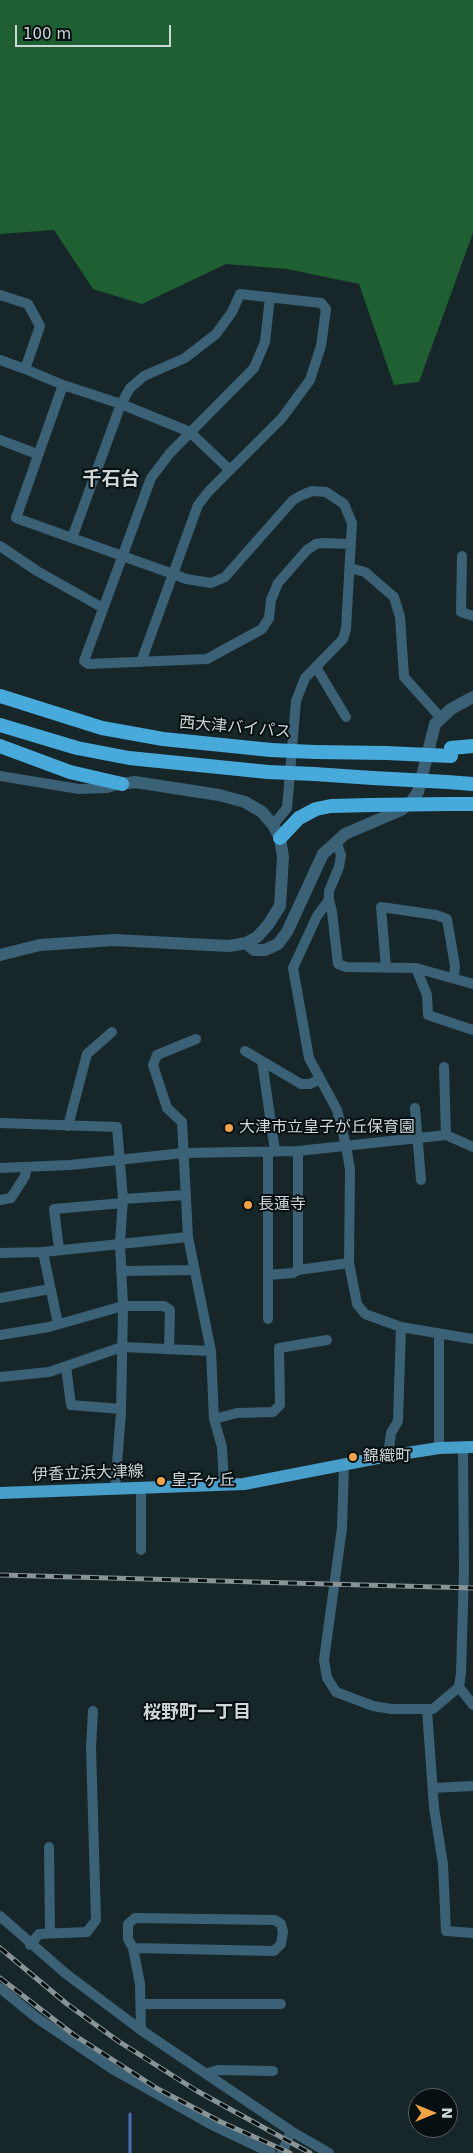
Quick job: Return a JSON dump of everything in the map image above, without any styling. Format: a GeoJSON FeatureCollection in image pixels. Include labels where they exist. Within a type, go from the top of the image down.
{"type":"FeatureCollection","features":[{"type":"Feature","properties":{"kind":"highway","name":"西大津バイパス"},"geometry":{"type":"LineString","coordinates":[[0,696],[102,728],[163,739],[271,750],[386,753],[451,752],[473,756]]}},
{"type":"Feature","properties":{"kind":"highway"},"geometry":{"type":"LineString","coordinates":[[0,725],[77,748],[130,758],[268,772],[473,784]]}},
{"type":"Feature","properties":{"kind":"highway"},"geometry":{"type":"LineString","coordinates":[[0,746],[70,772],[122,784]]}},
{"type":"Feature","properties":{"kind":"highway"},"geometry":{"type":"LineString","coordinates":[[451,752],[473,746]]}},
{"type":"Feature","properties":{"kind":"highway"},"geometry":{"type":"LineString","coordinates":[[277,832],[316,809],[331,806],[473,804]]}},
{"type":"Feature","properties":{"kind":"main road","name":"伊香立浜大津線"},"geometry":{"type":"LineString","coordinates":[[0,1493],[244,1484],[388,1456],[439,1448],[468,1447]]}},
{"type":"Feature","properties":{"kind":"street"},"geometry":{"type":"LineString","coordinates":[[72,538],[121,404],[130,388],[144,376],[185,358],[216,334],[232,312],[240,294],[321,303],[326,309],[321,346],[310,380],[296,402],[198,505],[141,662]]}},
{"type":"Feature","properties":{"kind":"street"},"geometry":{"type":"LineString","coordinates":[[0,295],[28,304],[40,326],[25,369]]}},
{"type":"Feature","properties":{"kind":"street"},"geometry":{"type":"LineString","coordinates":[[270,298],[265,342],[254,368],[170,453],[151,478],[84,661],[88,664],[202,661],[256,633],[269,618],[271,600],[278,583],[307,550],[323,542],[351,544]]}},
{"type":"Feature","properties":{"kind":"street"},"geometry":{"type":"LineString","coordinates":[[0,360],[63,385],[121,404],[190,432],[230,470]]}},
{"type":"Feature","properties":{"kind":"street"},"geometry":{"type":"LineString","coordinates":[[63,385],[37,454],[16,518],[123,557],[205,583],[225,577],[293,500],[312,491],[331,494],[347,509],[352,522],[346,629],[343,639],[304,678],[296,701],[290,794],[287,808],[277,832]]}},
{"type":"Feature","properties":{"kind":"street"},"geometry":{"type":"LineString","coordinates":[[0,440],[37,454]]}},
{"type":"Feature","properties":{"kind":"street"},"geometry":{"type":"LineString","coordinates":[[0,546],[30,566],[103,608]]}},
{"type":"Feature","properties":{"kind":"street"},"geometry":{"type":"LineString","coordinates":[[462,556],[461,612],[473,616]]}},
{"type":"Feature","properties":{"kind":"street"},"geometry":{"type":"LineString","coordinates":[[350,568],[365,572],[394,597],[400,617],[404,676],[441,718]]}},
{"type":"Feature","properties":{"kind":"street"},"geometry":{"type":"LineString","coordinates":[[316,667],[346,717]]}},
{"type":"Feature","properties":{"kind":"street"},"geometry":{"type":"LineString","coordinates":[[246,943],[254,950],[265,950],[278,944],[287,932],[323,854],[336,841],[356,828],[400,810],[412,802],[418,792],[435,724],[473,697]]}},
{"type":"Feature","properties":{"kind":"street"},"geometry":{"type":"LineString","coordinates":[[0,776],[78,788],[107,788],[135,782],[219,795],[254,807],[262,812],[277,832],[283,857],[280,906],[268,925],[257,937],[246,943],[229,946],[114,940],[40,945],[0,955]]}},
{"type":"Feature","properties":{"kind":"street"},"geometry":{"type":"LineString","coordinates":[[336,841],[341,855],[339,867],[329,891],[329,900],[338,964],[346,967],[416,968],[454,977],[473,984]]}},
{"type":"Feature","properties":{"kind":"street"},"geometry":{"type":"LineString","coordinates":[[329,900],[317,916],[293,968],[308,1058],[337,1110],[346,1145],[350,1170],[349,1263],[356,1304],[365,1314],[400,1327],[473,1340]]}},
{"type":"Feature","properties":{"kind":"street"},"geometry":{"type":"LineString","coordinates":[[386,968],[381,907],[436,915],[447,919],[455,966],[454,977]]}},
{"type":"Feature","properties":{"kind":"street"},"geometry":{"type":"LineString","coordinates":[[416,968],[426,995],[428,1015],[473,1030]]}},
{"type":"Feature","properties":{"kind":"street"},"geometry":{"type":"LineString","coordinates":[[68,1126],[87,1054],[112,1032]]}},
{"type":"Feature","properties":{"kind":"street"},"geometry":{"type":"LineString","coordinates":[[196,1039],[157,1055],[153,1065],[167,1108],[182,1122],[188,1237],[211,1351],[214,1419],[222,1447],[224,1485]]}},
{"type":"Feature","properties":{"kind":"street"},"geometry":{"type":"LineString","coordinates":[[245,1051],[301,1084],[310,1084],[320,1079]]}},
{"type":"Feature","properties":{"kind":"street"},"geometry":{"type":"LineString","coordinates":[[262,1061],[272,1151],[268,1319]]}},
{"type":"Feature","properties":{"kind":"street"},"geometry":{"type":"LineString","coordinates":[[444,1067],[446,1135]]}},
{"type":"Feature","properties":{"kind":"street"},"geometry":{"type":"LineString","coordinates":[[415,1108],[421,1180]]}},
{"type":"Feature","properties":{"kind":"street"},"geometry":{"type":"LineString","coordinates":[[0,1123],[117,1127],[123,1201],[120,1243],[123,1306],[121,1408],[115,1489]]}},
{"type":"Feature","properties":{"kind":"street"},"geometry":{"type":"LineString","coordinates":[[0,1168],[184,1154],[298,1152],[446,1135],[473,1147]]}},
{"type":"Feature","properties":{"kind":"street"},"geometry":{"type":"LineString","coordinates":[[298,1152],[298,1270]]}},
{"type":"Feature","properties":{"kind":"street"},"geometry":{"type":"LineString","coordinates":[[0,1200],[11,1198],[25,1176],[27,1167]]}},
{"type":"Feature","properties":{"kind":"street"},"geometry":{"type":"LineString","coordinates":[[60,1249],[54,1209],[186,1194]]}},
{"type":"Feature","properties":{"kind":"street"},"geometry":{"type":"LineString","coordinates":[[0,1253],[43,1252],[188,1237]]}},
{"type":"Feature","properties":{"kind":"street"},"geometry":{"type":"LineString","coordinates":[[43,1252],[58,1324]]}},
{"type":"Feature","properties":{"kind":"street"},"geometry":{"type":"LineString","coordinates":[[268,1274],[292,1273],[298,1270],[349,1263]]}},
{"type":"Feature","properties":{"kind":"street"},"geometry":{"type":"LineString","coordinates":[[121,1271],[195,1270]]}},
{"type":"Feature","properties":{"kind":"street"},"geometry":{"type":"LineString","coordinates":[[0,1298],[50,1289]]}},
{"type":"Feature","properties":{"kind":"street"},"geometry":{"type":"LineString","coordinates":[[0,1334],[58,1324],[123,1306],[164,1306],[170,1310],[169,1349]]}},
{"type":"Feature","properties":{"kind":"street"},"geometry":{"type":"LineString","coordinates":[[388,1456],[391,1433],[398,1421],[400,1327]]}},
{"type":"Feature","properties":{"kind":"street"},"geometry":{"type":"LineString","coordinates":[[439,1334],[439,1448]]}},
{"type":"Feature","properties":{"kind":"street"},"geometry":{"type":"LineString","coordinates":[[214,1419],[238,1413],[273,1412],[280,1405],[279,1348],[327,1340]]}},
{"type":"Feature","properties":{"kind":"street"},"geometry":{"type":"LineString","coordinates":[[0,1377],[49,1372],[122,1347],[211,1351]]}},
{"type":"Feature","properties":{"kind":"street"},"geometry":{"type":"LineString","coordinates":[[66,1367],[71,1405],[121,1408]]}},
{"type":"Feature","properties":{"kind":"street"},"geometry":{"type":"LineString","coordinates":[[468,1447],[469,1571],[459,1688],[473,1705]]}},
{"type":"Feature","properties":{"kind":"street"},"geometry":{"type":"LineString","coordinates":[[344,1464],[342,1528],[324,1660],[327,1678],[336,1692],[373,1706],[391,1709],[433,1709],[459,1688]]}},
{"type":"Feature","properties":{"kind":"street"},"geometry":{"type":"LineString","coordinates":[[142,1488],[142,1550]]}},
{"type":"Feature","properties":{"kind":"street"},"geometry":{"type":"LineString","coordinates":[[426,1709],[437,1833],[443,1864],[446,1931],[473,1933]]}},
{"type":"Feature","properties":{"kind":"street"},"geometry":{"type":"LineString","coordinates":[[30,1944],[39,1934],[50,1932],[86,1932],[96,1920],[91,1756],[93,1711]]}},
{"type":"Feature","properties":{"kind":"street"},"geometry":{"type":"LineString","coordinates":[[433,1788],[473,1786]]}},
{"type":"Feature","properties":{"kind":"street"},"geometry":{"type":"LineString","coordinates":[[48,1847],[50,1932]]}},
{"type":"Feature","properties":{"kind":"street"},"geometry":{"type":"LineString","coordinates":[[0,1916],[65,1974],[141,2030],[291,2130],[329,2153]]}},
{"type":"Feature","properties":{"kind":"street"},"geometry":{"type":"LineString","coordinates":[[133,1948],[274,1951],[281,1944],[283,1932],[281,1924],[274,1920],[134,1918],[128,1924],[128,1939],[133,1948],[138,1967],[142,2004],[141,2030]]}},
{"type":"Feature","properties":{"kind":"street"},"geometry":{"type":"LineString","coordinates":[[0,1988],[38,2018],[114,2070],[210,2124],[271,2153]]}},
{"type":"Feature","properties":{"kind":"street"},"geometry":{"type":"LineString","coordinates":[[142,2004],[281,2004]]}},
{"type":"Feature","properties":{"kind":"street"},"geometry":{"type":"LineString","coordinates":[[208,2073],[218,2070],[273,2071]]}},
{"type":"Feature","properties":{"kind":"street"},"geometry":{"type":"LineString","coordinates":[[282,2153],[291,2130]]}},
{"type":"Feature","properties":{"kind":"green space"},"geometry":{"type":"Polygon","coordinates":[[[0,0],[473,0],[473,233],[419,382],[394,385],[359,284],[287,269],[226,264],[142,304],[93,289],[54,230],[0,234],[0,0]]]}},
{"type":"Feature","properties":{"kind":"waterway"},"geometry":{"type":"LineString","coordinates":[[130,2114],[130,2153]]}},
{"type":"Feature","properties":{"kind":"railway"},"geometry":{"type":"LineString","coordinates":[[0,1575],[473,1588]]}},
{"type":"Feature","properties":{"kind":"railway"},"geometry":{"type":"LineString","coordinates":[[0,1948],[67,2004],[118,2041],[197,2091],[310,2153]]}},
{"type":"Feature","properties":{"kind":"railway"},"geometry":{"type":"LineString","coordinates":[[0,1978],[74,2035],[158,2089],[221,2122],[290,2153]]}},
{"type":"Feature","properties":{"kind":"place","name":"大津市立皇子が丘保育園"},"geometry":{"type":"Point","coordinates":[229,1128]}},
{"type":"Feature","properties":{"kind":"place","name":"長蓮寺"},"geometry":{"type":"Point","coordinates":[248,1205]}},
{"type":"Feature","properties":{"kind":"place","name":"錦織町"},"geometry":{"type":"Point","coordinates":[353,1457]}},
{"type":"Feature","properties":{"kind":"place","name":"皇子ヶ丘"},"geometry":{"type":"Point","coordinates":[161,1481]}},
{"type":"Feature","properties":{"kind":"district","name":"千石台"},"geometry":{"type":"Point","coordinates":[111,480]}},
{"type":"Feature","properties":{"kind":"district","name":"桜野町一丁目"},"geometry":{"type":"Point","coordinates":[197,1713]}}]}
